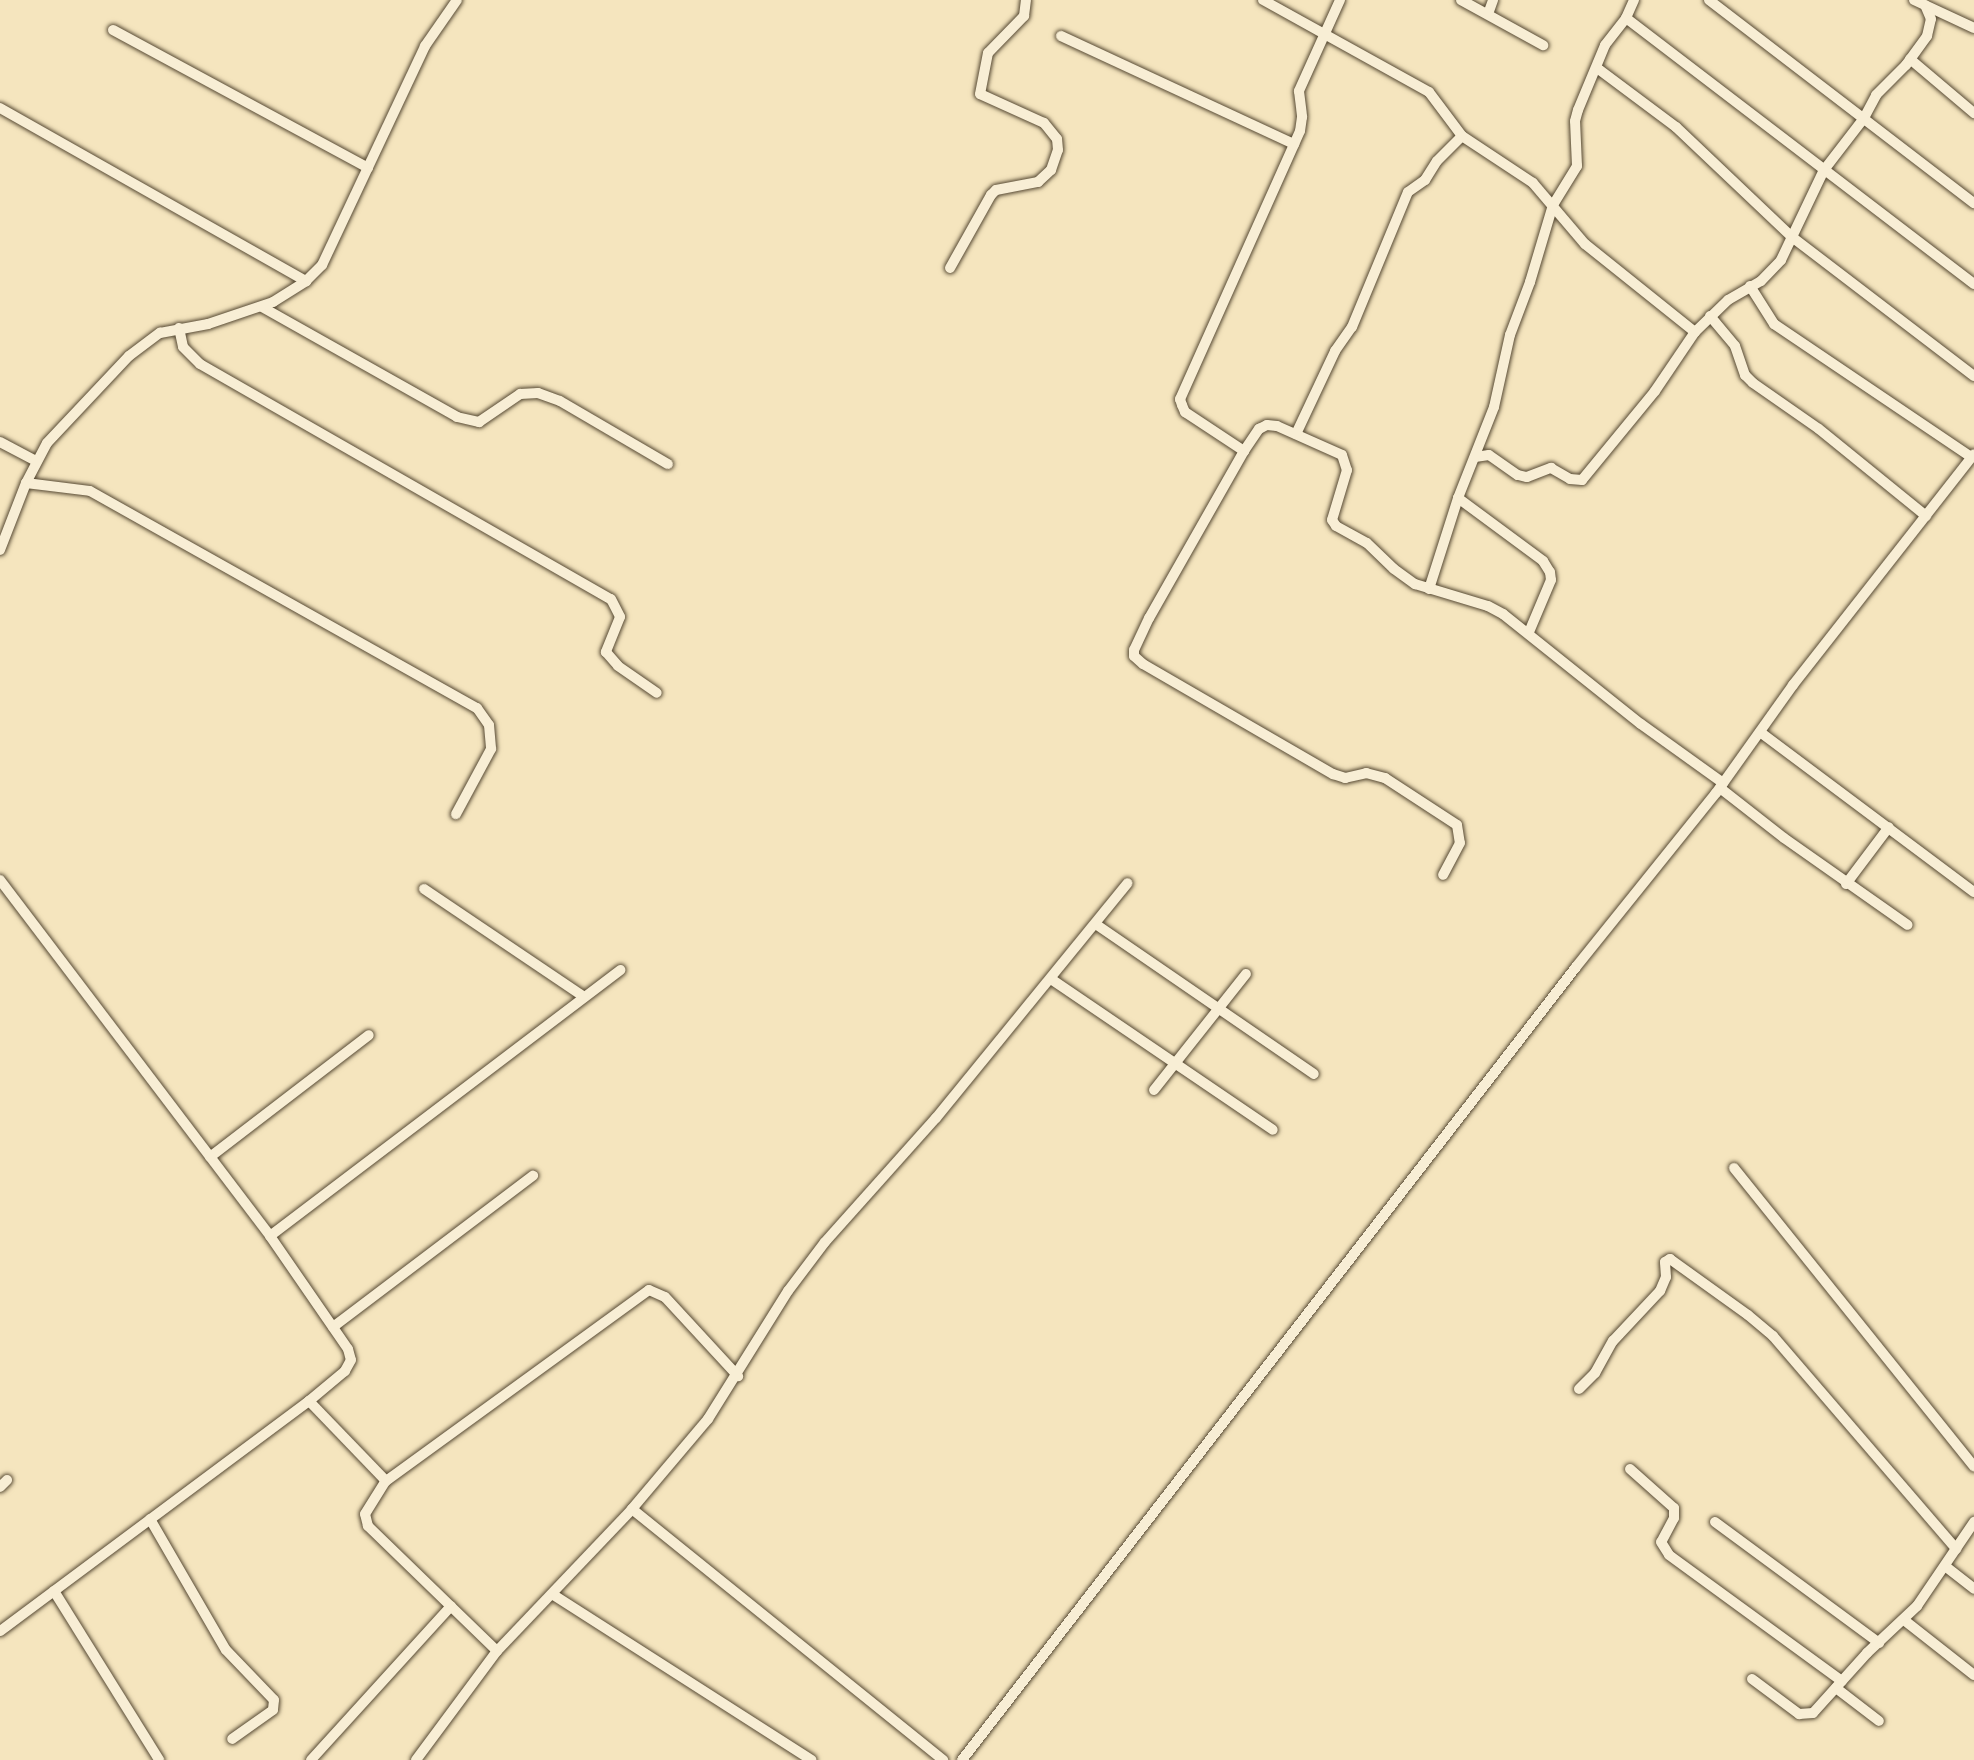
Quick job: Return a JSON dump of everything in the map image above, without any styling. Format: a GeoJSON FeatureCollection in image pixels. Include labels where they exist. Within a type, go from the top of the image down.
{"type":"FeatureCollection","features":[{"type":"Feature","properties":{"kind":"street"},"geometry":{"type":"LineString","coordinates":[[950,268],[991,195],[996,190],[1038,182],[1051,170],[1058,150],[1057,139],[1044,123],[980,94],[988,53],[1024,16],[1026,0]]}},
{"type":"Feature","properties":{"kind":"street"},"geometry":{"type":"LineString","coordinates":[[1262,0],[1429,92],[1462,136],[1533,183],[1585,244],[1695,332]]}},
{"type":"Feature","properties":{"kind":"street"},"geometry":{"type":"LineString","coordinates":[[1244,451],[1185,412],[1180,399],[1294,144],[1302,124],[1298,91],[1340,0]]}},
{"type":"Feature","properties":{"kind":"street"},"geometry":{"type":"LineString","coordinates":[[1461,0],[1543,45]]}},
{"type":"Feature","properties":{"kind":"street"},"geometry":{"type":"LineString","coordinates":[[1488,14],[1493,0]]}},
{"type":"Feature","properties":{"kind":"street"},"geometry":{"type":"LineString","coordinates":[[1429,589],[1458,498],[1494,407],[1510,335],[1530,282],[1553,205],[1577,166],[1575,121],[1605,45],[1626,18],[1634,0]]}},
{"type":"Feature","properties":{"kind":"street"},"geometry":{"type":"LineString","coordinates":[[1709,0],[1974,203]]}},
{"type":"Feature","properties":{"kind":"street"},"geometry":{"type":"LineString","coordinates":[[1914,0],[1974,28]]}},
{"type":"Feature","properties":{"kind":"street"},"geometry":{"type":"LineString","coordinates":[[0,550],[26,483],[47,443],[113,370],[150,339],[179,328],[208,324],[262,307],[306,281],[328,255],[425,46],[451,2]]}},
{"type":"Feature","properties":{"kind":"street"},"geometry":{"type":"LineString","coordinates":[[1475,457],[1489,454],[1518,475],[1527,477],[1551,468],[1570,479],[1582,480],[1655,391],[1695,332],[1710,316],[1772,271],[1792,237],[1824,170],[1864,118],[1876,95],[1910,59],[1930,27],[1925,5]]}},
{"type":"Feature","properties":{"kind":"street"},"geometry":{"type":"LineString","coordinates":[[1626,18],[1974,284]]}},
{"type":"Feature","properties":{"kind":"street"},"geometry":{"type":"LineString","coordinates":[[113,30],[368,168]]}},
{"type":"Feature","properties":{"kind":"street"},"geometry":{"type":"LineString","coordinates":[[1061,36],[1294,144]]}},
{"type":"Feature","properties":{"kind":"street"},"geometry":{"type":"LineString","coordinates":[[1910,59],[1974,113]]}},
{"type":"Feature","properties":{"kind":"street"},"geometry":{"type":"LineString","coordinates":[[1597,68],[1676,127],[1792,237],[1974,376]]}},
{"type":"Feature","properties":{"kind":"street"},"geometry":{"type":"LineString","coordinates":[[0,108],[306,281]]}},
{"type":"Feature","properties":{"kind":"street"},"geometry":{"type":"LineString","coordinates":[[1296,434],[1335,351],[1352,327],[1408,191],[1425,180],[1437,161],[1462,136]]}},
{"type":"Feature","properties":{"kind":"street"},"geometry":{"type":"LineString","coordinates":[[962,1760],[1576,967],[1721,786],[1973,455],[1774,324],[1751,286]]}},
{"type":"Feature","properties":{"kind":"street"},"geometry":{"type":"LineString","coordinates":[[262,307],[457,417],[479,422],[520,394],[538,393],[560,401],[668,464]]}},
{"type":"Feature","properties":{"kind":"street"},"geometry":{"type":"LineString","coordinates":[[1710,316],[1735,346],[1745,374],[1753,383],[1819,429],[1926,516]]}},
{"type":"Feature","properties":{"kind":"street"},"geometry":{"type":"LineString","coordinates":[[179,328],[183,347],[200,364],[611,599],[620,617],[606,652],[618,666],[657,693]]}},
{"type":"Feature","properties":{"kind":"street"},"geometry":{"type":"LineString","coordinates":[[1443,874],[1462,838],[1457,825],[1385,778],[1374,774],[1345,778],[1333,774],[1143,664],[1134,656],[1134,650],[1149,618],[1244,451],[1259,429],[1267,425],[1296,434],[1342,455],[1347,462],[1334,523],[1367,542],[1405,578],[1429,589],[1488,606],[1529,632],[1641,724],[1846,884],[1908,925]]}},
{"type":"Feature","properties":{"kind":"street"},"geometry":{"type":"LineString","coordinates":[[0,442],[36,461]]}},
{"type":"Feature","properties":{"kind":"street"},"geometry":{"type":"LineString","coordinates":[[26,483],[90,491],[477,708],[487,720],[492,741],[456,814]]}},
{"type":"Feature","properties":{"kind":"street"},"geometry":{"type":"LineString","coordinates":[[1458,498],[1543,561],[1550,572],[1551,580],[1529,632]]}},
{"type":"Feature","properties":{"kind":"street"},"geometry":{"type":"LineString","coordinates":[[1760,732],[1974,892]]}},
{"type":"Feature","properties":{"kind":"street"},"geometry":{"type":"LineString","coordinates":[[1846,884],[1889,827]]}},
{"type":"Feature","properties":{"kind":"street"},"geometry":{"type":"LineString","coordinates":[[0,880],[270,1236],[348,1349],[349,1365],[309,1401],[0,1631]]}},
{"type":"Feature","properties":{"kind":"street"},"geometry":{"type":"LineString","coordinates":[[417,1760],[497,1651],[632,1509],[708,1419],[738,1376],[788,1291],[825,1242],[881,1176],[936,1118],[1097,925],[1128,883]]}},
{"type":"Feature","properties":{"kind":"street"},"geometry":{"type":"LineString","coordinates":[[425,889],[584,997]]}},
{"type":"Feature","properties":{"kind":"street"},"geometry":{"type":"LineString","coordinates":[[1097,925],[1314,1074]]}},
{"type":"Feature","properties":{"kind":"street"},"geometry":{"type":"LineString","coordinates":[[270,1236],[620,971]]}},
{"type":"Feature","properties":{"kind":"street"},"geometry":{"type":"LineString","coordinates":[[1154,1090],[1246,974]]}},
{"type":"Feature","properties":{"kind":"street"},"geometry":{"type":"LineString","coordinates":[[1051,979],[1273,1130]]}},
{"type":"Feature","properties":{"kind":"street"},"geometry":{"type":"LineString","coordinates":[[211,1157],[369,1035]]}},
{"type":"Feature","properties":{"kind":"street"},"geometry":{"type":"LineString","coordinates":[[1734,1168],[1974,1467]]}},
{"type":"Feature","properties":{"kind":"street"},"geometry":{"type":"LineString","coordinates":[[333,1327],[533,1176]]}},
{"type":"Feature","properties":{"kind":"street"},"geometry":{"type":"LineString","coordinates":[[1579,1389],[1595,1373],[1613,1341],[1660,1290],[1666,1277],[1665,1262],[1670,1259],[1748,1315],[1779,1342],[1956,1549]]}},
{"type":"Feature","properties":{"kind":"street"},"geometry":{"type":"LineString","coordinates":[[497,1651],[365,1520],[369,1506],[386,1481],[649,1290],[665,1297],[738,1376]]}},
{"type":"Feature","properties":{"kind":"street"},"geometry":{"type":"LineString","coordinates":[[309,1401],[386,1481]]}},
{"type":"Feature","properties":{"kind":"street"},"geometry":{"type":"LineString","coordinates":[[1630,1469],[1674,1508],[1674,1518],[1661,1542],[1669,1555],[1839,1684],[1879,1721]]}},
{"type":"Feature","properties":{"kind":"street"},"geometry":{"type":"LineString","coordinates":[[632,1509],[943,1760]]}},
{"type":"Feature","properties":{"kind":"street"},"geometry":{"type":"LineString","coordinates":[[150,1519],[226,1650],[274,1699],[273,1710],[232,1739]]}},
{"type":"Feature","properties":{"kind":"street"},"geometry":{"type":"LineString","coordinates":[[1715,1522],[1879,1643]]}},
{"type":"Feature","properties":{"kind":"street"},"geometry":{"type":"LineString","coordinates":[[1752,1679],[1800,1714],[1813,1713],[1929,1591],[1974,1522]]}},
{"type":"Feature","properties":{"kind":"street"},"geometry":{"type":"LineString","coordinates":[[1945,1566],[1974,1589]]}},
{"type":"Feature","properties":{"kind":"street"},"geometry":{"type":"LineString","coordinates":[[54,1591],[159,1760]]}},
{"type":"Feature","properties":{"kind":"street"},"geometry":{"type":"LineString","coordinates":[[552,1594],[812,1760]]}},
{"type":"Feature","properties":{"kind":"street"},"geometry":{"type":"LineString","coordinates":[[311,1760],[451,1606]]}},
{"type":"Feature","properties":{"kind":"street"},"geometry":{"type":"LineString","coordinates":[[1904,1620],[1974,1675]]}}]}
